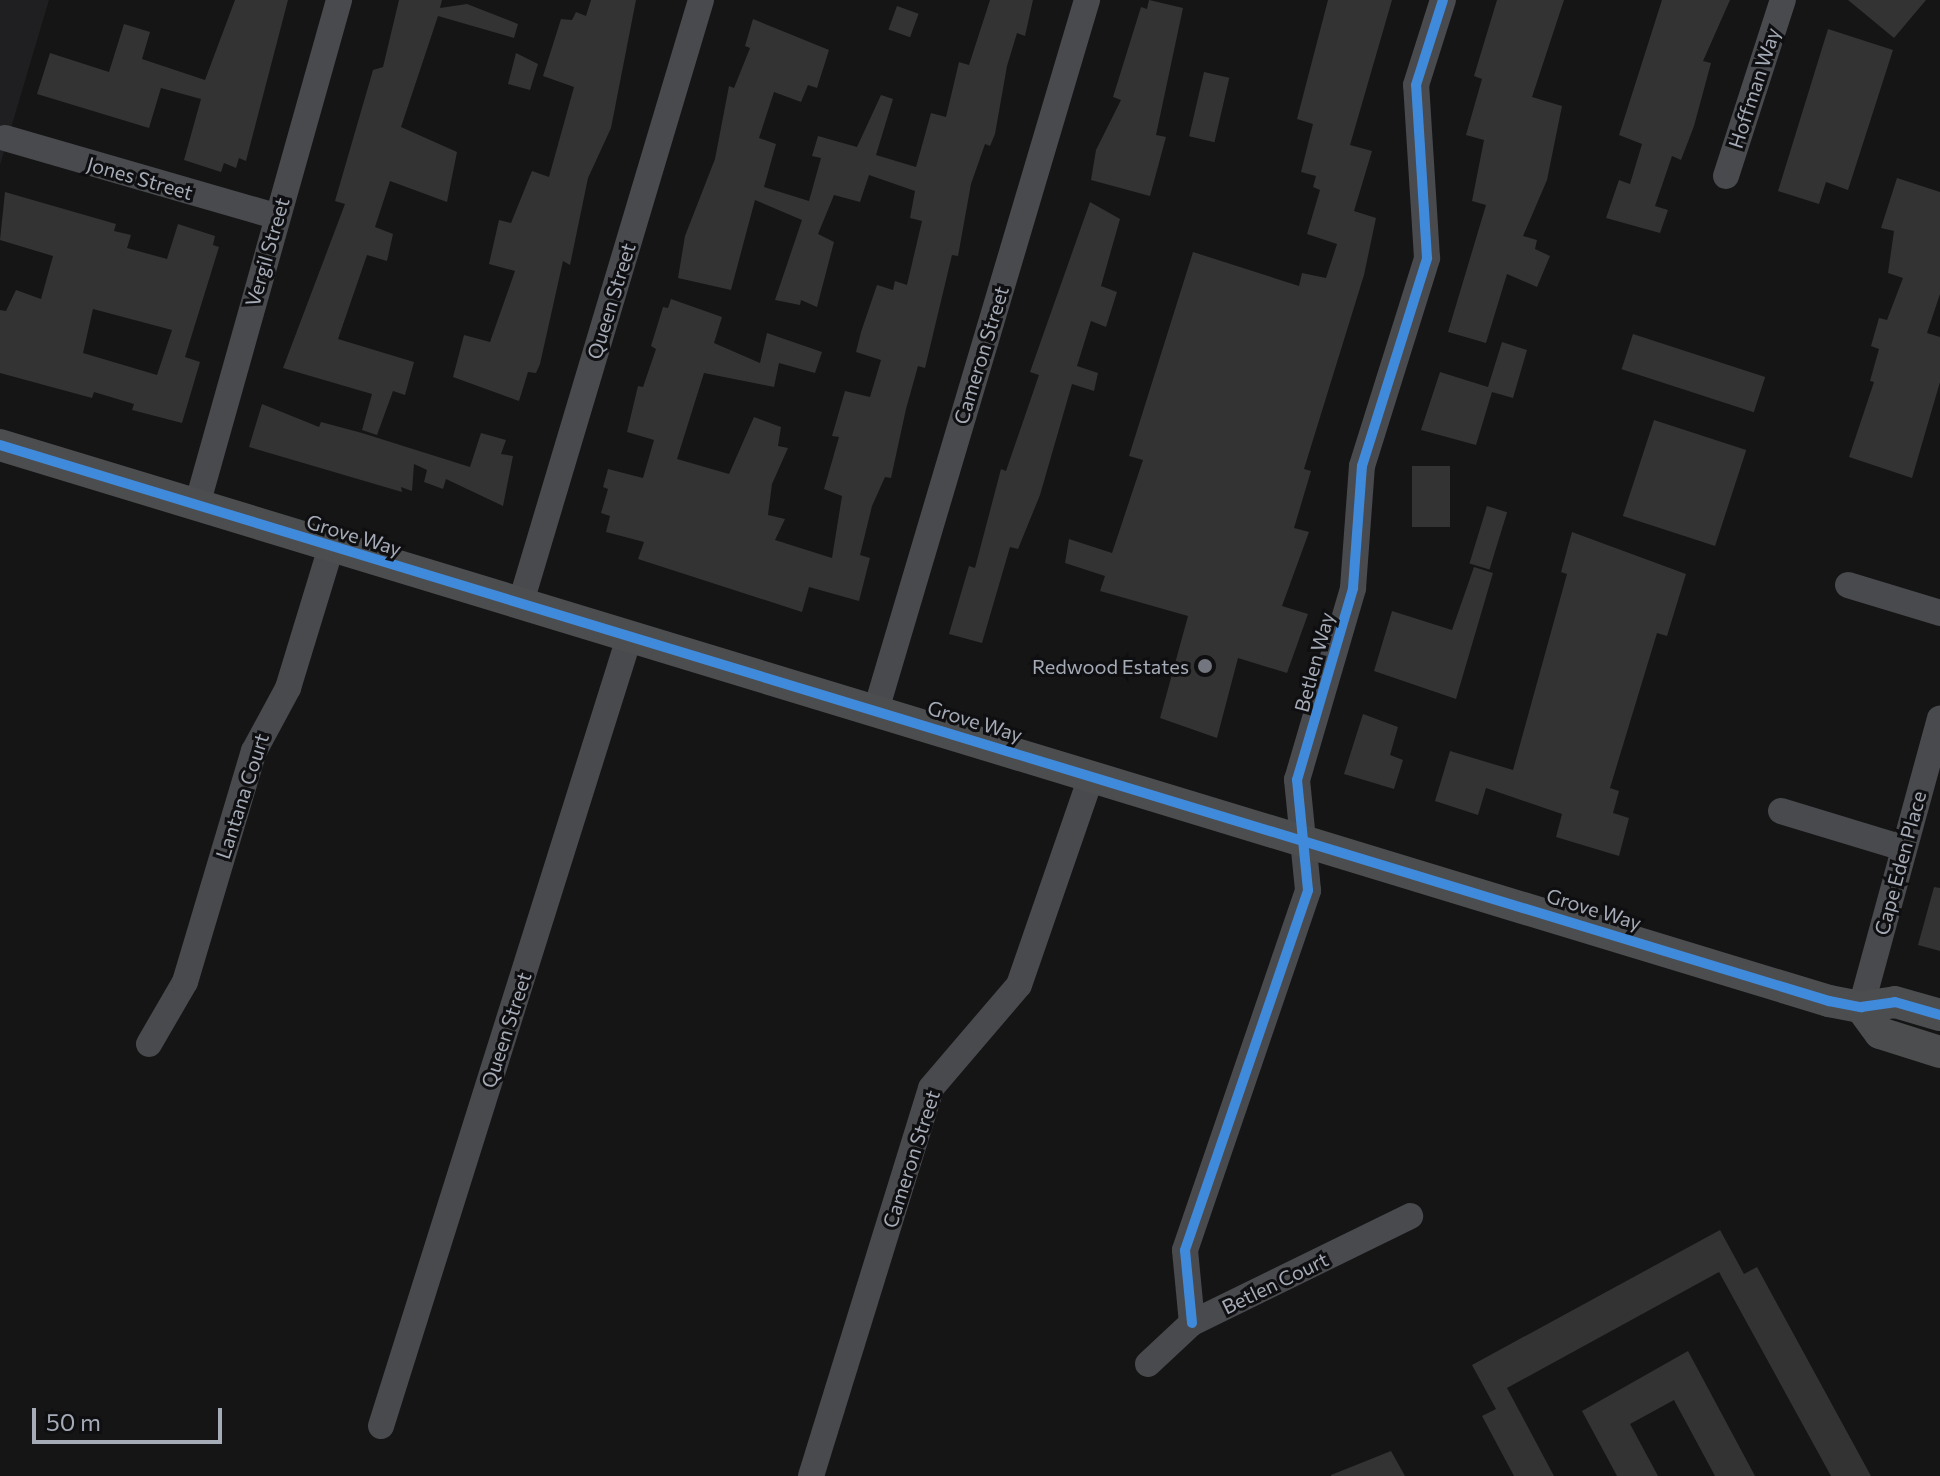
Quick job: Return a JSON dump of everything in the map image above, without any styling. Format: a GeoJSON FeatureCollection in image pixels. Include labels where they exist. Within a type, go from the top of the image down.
{"type":"FeatureCollection","features":[{"type":"Feature","properties":{"kind":"main road","name":"Grove Way"},"geometry":{"type":"LineString","coordinates":[[0,445],[1303,842],[1861,1007],[1895,1002],[1940,1015]]}},
{"type":"Feature","properties":{"kind":"main road"},"geometry":{"type":"LineString","coordinates":[[1861,1007],[1880,1033],[1940,1052]]}},
{"type":"Feature","properties":{"kind":"street","name":"Vergil Street"},"geometry":{"type":"LineString","coordinates":[[197,505],[339,0]]}},
{"type":"Feature","properties":{"kind":"street","name":"Queen Street"},"geometry":{"type":"LineString","coordinates":[[521,602],[701,0]]}},
{"type":"Feature","properties":{"kind":"street","name":"Cameron Street"},"geometry":{"type":"LineString","coordinates":[[876,710],[1087,0]]}},
{"type":"Feature","properties":{"kind":"street","name":"Betlen Way"},"geometry":{"type":"LineString","coordinates":[[1192,1323],[1185,1250],[1308,890],[1297,780],[1353,588],[1362,466],[1427,258],[1416,85],[1443,0]]}},
{"type":"Feature","properties":{"kind":"street","name":"Hoffman Way"},"geometry":{"type":"LineString","coordinates":[[1726,176],[1783,0]]}},
{"type":"Feature","properties":{"kind":"street","name":"Jones Street"},"geometry":{"type":"LineString","coordinates":[[5,138],[276,216]]}},
{"type":"Feature","properties":{"kind":"street","name":"Lantana Court"},"geometry":{"type":"LineString","coordinates":[[149,1044],[185,982],[254,751],[288,688],[331,547]]}},
{"type":"Feature","properties":{"kind":"street"},"geometry":{"type":"LineString","coordinates":[[1848,585],[1940,613]]}},
{"type":"Feature","properties":{"kind":"street","name":"Queen Street"},"geometry":{"type":"LineString","coordinates":[[381,1426],[630,635]]}},
{"type":"Feature","properties":{"kind":"street","name":"Cape Eden Place"},"geometry":{"type":"LineString","coordinates":[[1861,1007],[1940,719]]}},
{"type":"Feature","properties":{"kind":"street","name":"Cameron Street"},"geometry":{"type":"LineString","coordinates":[[811,1476],[931,1088],[1019,985],[1091,777]]}},
{"type":"Feature","properties":{"kind":"street"},"geometry":{"type":"LineString","coordinates":[[1781,811],[1903,848]]}},
{"type":"Feature","properties":{"kind":"street","name":"Betlen Court"},"geometry":{"type":"LineString","coordinates":[[1148,1364],[1192,1323],[1410,1216]]}},
{"type":"Feature","properties":{"kind":"shaded area"},"geometry":{"type":"Polygon","coordinates":[[[0,0],[49,0],[0,165],[0,0]]]}},
{"type":"Feature","properties":{"kind":"building"},"geometry":{"type":"Polygon","coordinates":[[[235,0],[288,0],[246,161],[239,158],[236,168],[224,163],[221,172],[184,160],[201,99],[161,88],[149,128],[37,94],[50,53],[109,72],[124,24],[150,32],[142,59],[205,80],[235,0]]]}},
{"type":"Feature","properties":{"kind":"building"},"geometry":{"type":"Polygon","coordinates":[[[399,0],[442,0],[440,8],[467,4],[518,24],[514,38],[438,16],[401,127],[457,152],[447,202],[390,181],[375,227],[393,234],[387,261],[367,255],[338,339],[414,362],[405,395],[393,391],[377,435],[362,430],[372,394],[283,368],[345,204],[335,201],[373,70],[383,67],[399,0]]]}},
{"type":"Feature","properties":{"kind":"building"},"geometry":{"type":"Polygon","coordinates":[[[591,0],[636,0],[611,128],[588,178],[570,265],[563,261],[540,364],[536,373],[528,372],[519,401],[453,377],[464,335],[490,342],[515,271],[489,264],[499,220],[511,223],[532,171],[549,177],[574,87],[543,76],[561,19],[572,20],[576,12],[586,16],[591,0]]]}},
{"type":"Feature","properties":{"kind":"building"},"geometry":{"type":"Polygon","coordinates":[[[990,0],[1033,0],[1025,36],[1017,33],[1007,66],[995,134],[990,146],[985,144],[971,184],[958,256],[952,255],[925,368],[918,366],[891,478],[885,477],[872,506],[860,555],[870,558],[859,601],[809,587],[802,612],[638,559],[644,542],[606,532],[610,516],[601,513],[608,489],[603,487],[608,469],[643,478],[654,440],[627,432],[638,386],[643,387],[656,349],[651,346],[663,307],[668,308],[671,299],[722,317],[714,343],[760,363],[767,333],[822,352],[815,373],[779,363],[774,387],[704,373],[677,459],[729,474],[754,417],[781,427],[778,446],[788,448],[772,484],[768,515],[785,519],[775,540],[832,558],[842,496],[824,489],[839,437],[832,436],[845,391],[870,397],[881,360],[856,352],[861,332],[877,285],[893,290],[895,281],[907,285],[922,221],[910,218],[915,191],[869,175],[860,202],[834,195],[818,234],[834,242],[817,307],[801,300],[800,305],[775,300],[802,220],[755,200],[731,290],[678,278],[685,236],[715,159],[729,86],[734,88],[750,48],[745,46],[753,19],[829,50],[817,88],[808,85],[801,102],[774,92],[759,138],[776,144],[764,187],[809,201],[821,158],[812,156],[818,136],[857,147],[881,95],[893,99],[876,155],[916,167],[931,113],[946,117],[959,62],[969,65],[990,0]]]}},
{"type":"Feature","properties":{"kind":"building"},"geometry":{"type":"Polygon","coordinates":[[[1149,0],[1183,8],[1156,135],[1166,137],[1150,196],[1091,180],[1096,150],[1121,100],[1113,97],[1141,7],[1147,9],[1149,0]]]}},
{"type":"Feature","properties":{"kind":"building"},"geometry":{"type":"Polygon","coordinates":[[[1328,0],[1392,0],[1350,145],[1372,151],[1354,211],[1376,218],[1364,275],[1304,469],[1311,471],[1294,528],[1309,532],[1282,606],[1308,614],[1287,673],[1238,658],[1217,738],[1160,718],[1188,616],[1100,591],[1105,576],[1065,563],[1069,539],[1112,553],[1143,460],[1129,456],[1193,252],[1299,286],[1302,273],[1326,278],[1337,244],[1307,234],[1320,190],[1313,187],[1316,176],[1301,172],[1313,124],[1297,119],[1328,0]]]}},
{"type":"Feature","properties":{"kind":"building"},"geometry":{"type":"Polygon","coordinates":[[[1497,0],[1564,0],[1532,97],[1562,106],[1547,180],[1523,236],[1537,240],[1535,249],[1550,256],[1537,287],[1507,274],[1486,343],[1448,332],[1486,205],[1472,201],[1484,140],[1466,135],[1482,79],[1474,76],[1497,0]]]}},
{"type":"Feature","properties":{"kind":"building"},"geometry":{"type":"Polygon","coordinates":[[[1662,0],[1730,0],[1703,61],[1711,63],[1694,126],[1681,160],[1672,156],[1655,206],[1668,210],[1660,233],[1606,218],[1619,180],[1630,184],[1642,144],[1619,135],[1662,0]]]}},
{"type":"Feature","properties":{"kind":"building"},"geometry":{"type":"Polygon","coordinates":[[[1848,0],[1926,0],[1894,38],[1848,0]]]}},
{"type":"Feature","properties":{"kind":"building"},"geometry":{"type":"Polygon","coordinates":[[[897,6],[919,14],[910,37],[888,29],[897,6]]]}},
{"type":"Feature","properties":{"kind":"building"},"geometry":{"type":"Polygon","coordinates":[[[1828,29],[1893,50],[1848,190],[1826,182],[1819,204],[1778,191],[1828,29]]]}},
{"type":"Feature","properties":{"kind":"building"},"geometry":{"type":"Polygon","coordinates":[[[516,53],[538,64],[530,90],[508,84],[516,53]]]}},
{"type":"Feature","properties":{"kind":"building"},"geometry":{"type":"Polygon","coordinates":[[[1204,72],[1229,78],[1214,142],[1189,136],[1204,72]]]}},
{"type":"Feature","properties":{"kind":"building"},"geometry":{"type":"Polygon","coordinates":[[[1897,178],[1940,192],[1940,294],[1927,333],[1940,337],[1940,382],[1912,478],[1849,457],[1874,382],[1870,381],[1879,349],[1871,346],[1879,318],[1887,320],[1903,278],[1888,273],[1894,231],[1881,228],[1897,178]]]}},
{"type":"Feature","properties":{"kind":"building"},"geometry":{"type":"Polygon","coordinates":[[[5,192],[116,224],[114,231],[131,235],[127,248],[167,259],[178,224],[215,236],[213,245],[219,247],[185,357],[200,362],[182,423],[132,410],[134,404],[94,392],[92,398],[0,373],[0,310],[6,311],[16,290],[41,299],[53,256],[0,240],[5,192]],[[93,309],[83,353],[157,375],[172,330],[93,309]]]}},
{"type":"Feature","properties":{"kind":"building"},"geometry":{"type":"Polygon","coordinates":[[[1090,202],[1120,219],[1101,286],[1117,292],[1106,327],[1091,321],[1077,366],[1098,373],[1094,391],[1072,384],[1040,495],[1018,549],[1010,547],[982,643],[949,634],[969,566],[975,568],[1001,469],[1006,471],[1039,375],[1030,372],[1090,202]]]}},
{"type":"Feature","properties":{"kind":"building"},"geometry":{"type":"Polygon","coordinates":[[[1633,334],[1765,377],[1754,412],[1622,369],[1633,334]]]}},
{"type":"Feature","properties":{"kind":"building"},"geometry":{"type":"Polygon","coordinates":[[[1502,342],[1527,350],[1513,398],[1492,392],[1476,445],[1421,430],[1440,372],[1488,387],[1502,342]]]}},
{"type":"Feature","properties":{"kind":"building"},"geometry":{"type":"Polygon","coordinates":[[[262,404],[319,427],[321,422],[470,467],[481,433],[506,440],[501,454],[513,456],[503,506],[446,479],[443,489],[424,482],[427,470],[414,464],[412,491],[401,487],[402,492],[249,447],[262,404]]]}},
{"type":"Feature","properties":{"kind":"building"},"geometry":{"type":"Polygon","coordinates":[[[1654,420],[1746,450],[1715,546],[1623,516],[1654,420]]]}},
{"type":"Feature","properties":{"kind":"building"},"geometry":{"type":"Polygon","coordinates":[[[1412,466],[1450,466],[1450,527],[1412,527],[1412,466]]]}},
{"type":"Feature","properties":{"kind":"building"},"geometry":{"type":"Polygon","coordinates":[[[1487,506],[1507,512],[1490,570],[1469,563],[1487,506]]]}},
{"type":"Feature","properties":{"kind":"building"},"geometry":{"type":"Polygon","coordinates":[[[1572,532],[1686,574],[1667,636],[1657,633],[1610,788],[1619,791],[1613,813],[1629,818],[1619,856],[1556,837],[1562,814],[1486,788],[1478,815],[1435,801],[1450,751],[1513,770],[1567,574],[1561,572],[1572,532]]]}},
{"type":"Feature","properties":{"kind":"building"},"geometry":{"type":"Polygon","coordinates":[[[1474,567],[1493,573],[1456,699],[1374,671],[1392,611],[1452,630],[1474,567]]]}},
{"type":"Feature","properties":{"kind":"building"},"geometry":{"type":"Polygon","coordinates":[[[1363,714],[1398,727],[1390,755],[1403,760],[1394,789],[1344,774],[1363,714]]]}},
{"type":"Feature","properties":{"kind":"building"},"geometry":{"type":"Polygon","coordinates":[[[1934,887],[1940,888],[1940,951],[1918,945],[1934,887]]]}},
{"type":"Feature","properties":{"kind":"building"},"geometry":{"type":"Polygon","coordinates":[[[1720,1230],[1744,1274],[1757,1267],[1871,1476],[1831,1476],[1719,1272],[1507,1388],[1554,1476],[1514,1476],[1482,1416],[1496,1409],[1472,1365],[1720,1230]]]}},
{"type":"Feature","properties":{"kind":"building"},"geometry":{"type":"Polygon","coordinates":[[[1688,1351],[1755,1476],[1715,1476],[1674,1400],[1630,1424],[1658,1476],[1617,1476],[1582,1411],[1688,1351]]]}},
{"type":"Feature","properties":{"kind":"building"},"geometry":{"type":"Polygon","coordinates":[[[1391,1451],[1405,1476],[1331,1476],[1331,1475],[1391,1451]]]}},
{"type":"Feature","properties":{"kind":"cycle path"},"geometry":{"type":"LineString","coordinates":[[1192,1323],[1185,1250],[1308,890],[1297,780],[1353,588],[1362,466],[1427,258],[1416,85],[1443,0]]}},
{"type":"Feature","properties":{"kind":"cycle path"},"geometry":{"type":"LineString","coordinates":[[0,445],[1829,1001],[1861,1007],[1895,1002],[1940,1015]]}},
{"type":"Feature","properties":{"kind":"place","name":"Redwood Estates"},"geometry":{"type":"Point","coordinates":[1205,666]}}]}
